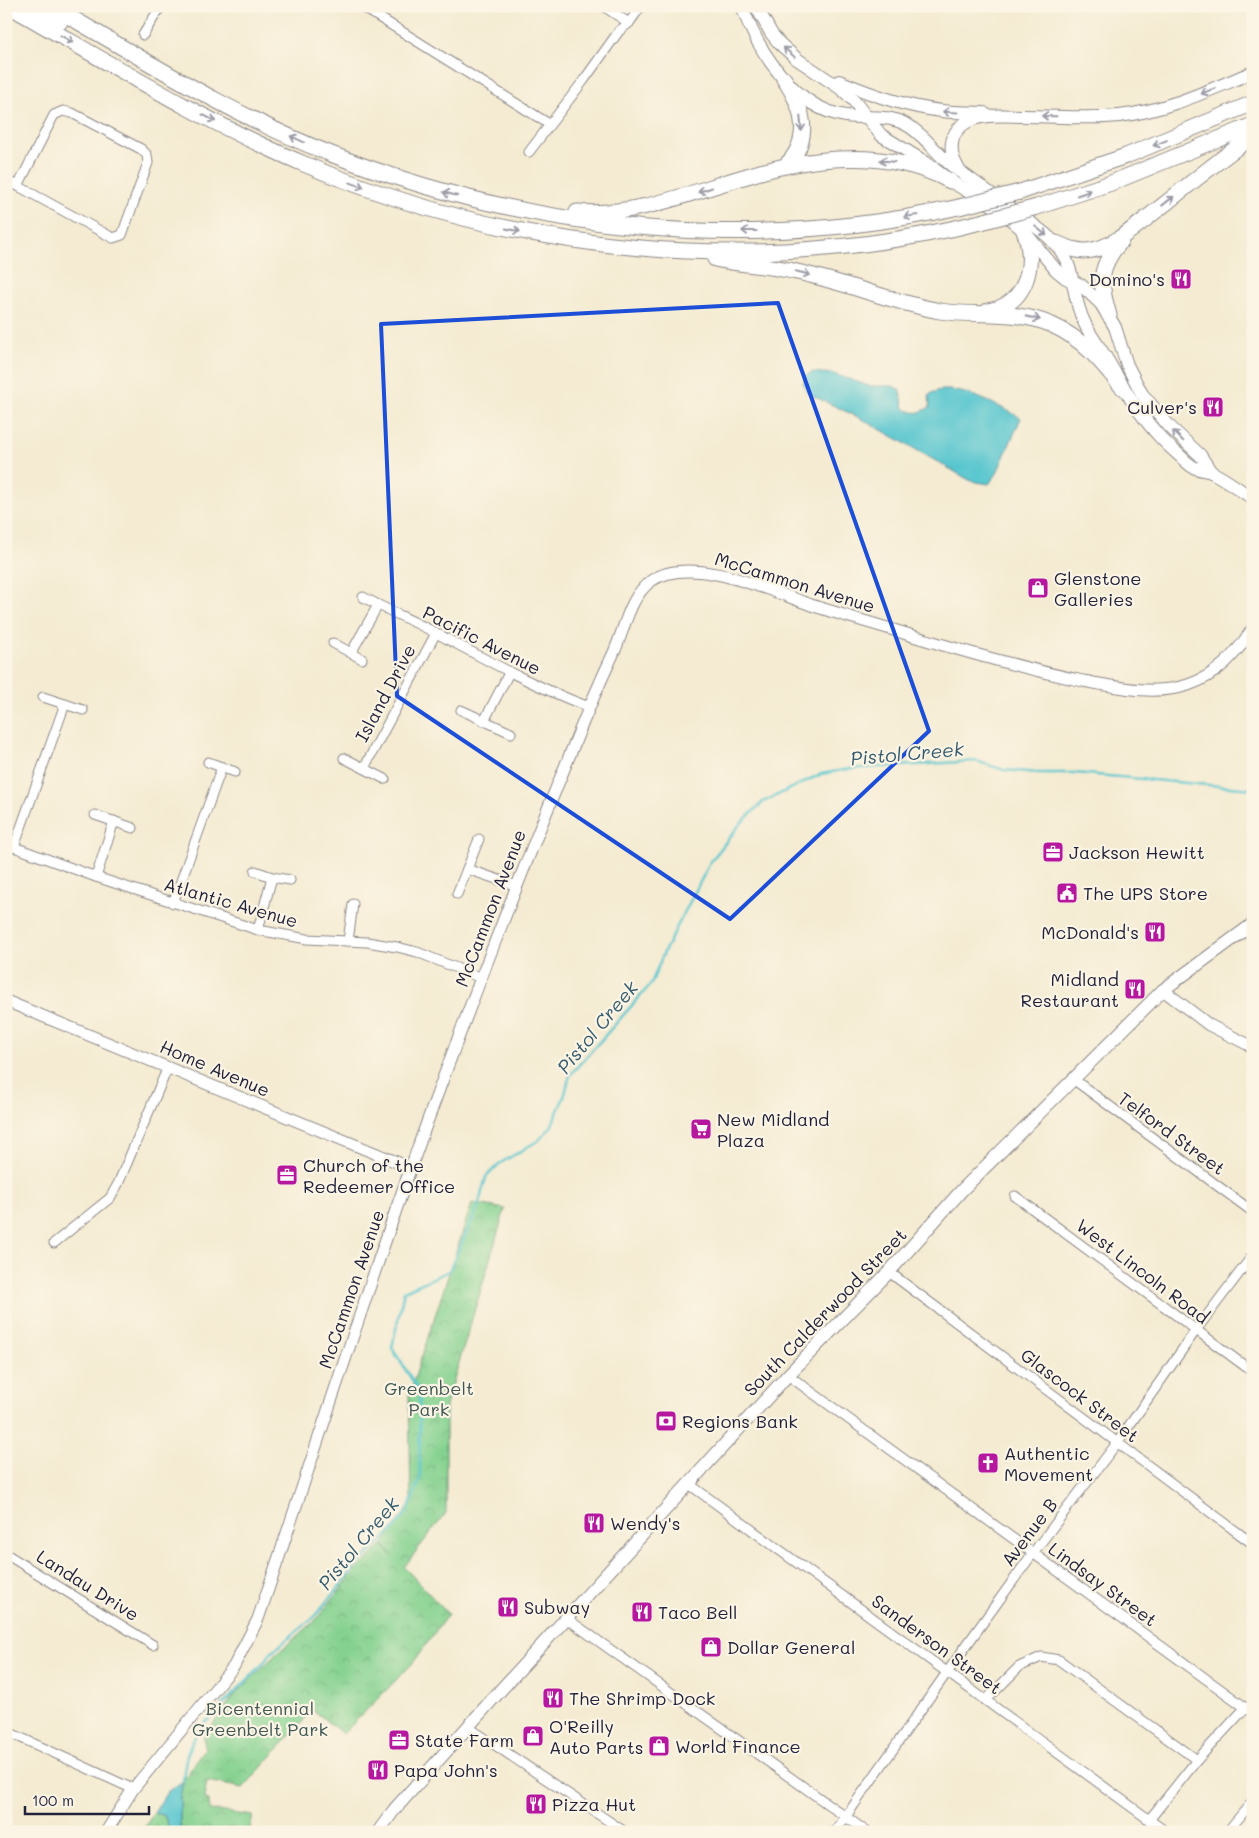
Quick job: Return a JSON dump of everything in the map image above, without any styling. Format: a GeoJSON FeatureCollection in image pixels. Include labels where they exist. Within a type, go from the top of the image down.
{"type":"FeatureCollection","features":[{"type":"Feature","properties":{"kind":"highway"},"geometry":{"type":"LineString","coordinates":[[9,6],[186,106],[304,164],[426,208],[513,230],[592,243],[686,252],[790,250],[926,234],[1038,207],[1111,183],[1253,126]]}},
{"type":"Feature","properties":{"kind":"highway"},"geometry":{"type":"LineString","coordinates":[[30,6],[97,40],[120,45]]}},
{"type":"Feature","properties":{"kind":"highway"},"geometry":{"type":"LineString","coordinates":[[51,6],[237,110],[330,153],[394,176],[451,194],[520,211],[568,219],[683,231],[759,231],[868,223],[959,207],[1020,192],[1126,156],[1253,103]]}},
{"type":"Feature","properties":{"kind":"highway"},"geometry":{"type":"LineString","coordinates":[[784,79],[797,100],[800,109],[802,136],[798,151],[785,166]]}},
{"type":"Feature","properties":{"kind":"highway"},"geometry":{"type":"LineString","coordinates":[[1056,243],[1074,250],[1093,250],[1104,246],[1130,231],[1253,136]]}},
{"type":"Feature","properties":{"kind":"highway"},"geometry":{"type":"LineString","coordinates":[[520,211],[544,209],[581,213],[652,206],[747,176],[785,166],[826,160],[870,160],[914,165],[955,176]]}},
{"type":"Feature","properties":{"kind":"highway"},"geometry":{"type":"LineString","coordinates":[[967,313],[992,310],[1004,306],[1017,296],[1023,288],[1030,262],[1029,246],[1024,231]]}},
{"type":"Feature","properties":{"kind":"highway"},"geometry":{"type":"LineString","coordinates":[[1109,315],[1102,288],[1103,266],[1113,250],[1130,231]]}},
{"type":"Feature","properties":{"kind":"highway"},"geometry":{"type":"LineString","coordinates":[[686,252],[719,260],[796,271],[940,311],[1024,316],[1050,324],[1085,344],[1122,387]]}},
{"type":"Feature","properties":{"kind":"main road"},"geometry":{"type":"LineString","coordinates":[[742,6],[760,48],[784,79],[820,108],[846,116],[867,116],[895,120],[915,130],[955,176],[1024,231],[1056,270],[1093,296],[1109,315],[1115,327],[1127,365],[1142,394],[1170,427],[1200,455],[1211,472]]}},
{"type":"Feature","properties":{"kind":"main road"},"geometry":{"type":"LineString","coordinates":[[756,6],[779,44],[797,59],[843,90],[888,141],[924,162],[955,176],[1029,221],[1056,243],[1064,254],[1074,281],[1078,305],[1085,325],[1122,387],[1143,417],[1162,440],[1194,468],[1211,472],[1253,498]]}},
{"type":"Feature","properties":{"kind":"main road"},"geometry":{"type":"LineString","coordinates":[[817,72],[863,92],[921,108],[999,116],[1095,117],[1119,116],[1178,103],[1253,72]]}},
{"type":"Feature","properties":{"kind":"main road"},"geometry":{"type":"LineString","coordinates":[[955,176],[951,145],[956,133],[972,120],[999,116]]}},
{"type":"Feature","properties":{"kind":"main road","name":"South Calderwood Street"},"geometry":{"type":"LineString","coordinates":[[378,1832],[394,1810],[566,1618],[788,1375],[889,1272],[962,1190],[1163,990],[1253,924]]}},
{"type":"Feature","properties":{"kind":"street"},"geometry":{"type":"LineString","coordinates":[[143,35],[161,6]]}},
{"type":"Feature","properties":{"kind":"street"},"geometry":{"type":"LineString","coordinates":[[361,6],[549,124]]}},
{"type":"Feature","properties":{"kind":"street"},"geometry":{"type":"LineString","coordinates":[[603,6],[629,23]]}},
{"type":"Feature","properties":{"kind":"street"},"geometry":{"type":"LineString","coordinates":[[529,152],[619,31],[629,23],[641,6]]}},
{"type":"Feature","properties":{"kind":"street"},"geometry":{"type":"LineString","coordinates":[[6,180],[113,238],[122,235],[148,163],[147,155],[141,149],[98,126],[72,113],[63,111],[54,115],[18,186]]}},
{"type":"Feature","properties":{"kind":"street","name":"McCammon Avenue"},"geometry":{"type":"LineString","coordinates":[[106,1832],[133,1789],[234,1666],[258,1619],[411,1168],[481,978],[589,707],[635,599],[645,586],[664,573],[686,570],[712,574],[746,582],[815,606],[945,646],[1048,674],[1143,691],[1173,689],[1190,685],[1210,675],[1234,656],[1253,628]]}},
{"type":"Feature","properties":{"kind":"street","name":"Pacific Avenue"},"geometry":{"type":"LineString","coordinates":[[362,597],[436,633],[509,673],[551,693],[589,707]]}},
{"type":"Feature","properties":{"kind":"street"},"geometry":{"type":"LineString","coordinates":[[351,653],[378,605]]}},
{"type":"Feature","properties":{"kind":"street","name":"Island Drive"},"geometry":{"type":"LineString","coordinates":[[364,768],[436,633]]}},
{"type":"Feature","properties":{"kind":"street"},"geometry":{"type":"LineString","coordinates":[[333,643],[362,659]]}},
{"type":"Feature","properties":{"kind":"street"},"geometry":{"type":"LineString","coordinates":[[484,721],[509,673]]}},
{"type":"Feature","properties":{"kind":"street"},"geometry":{"type":"LineString","coordinates":[[43,697],[83,710]]}},
{"type":"Feature","properties":{"kind":"street"},"geometry":{"type":"LineString","coordinates":[[10,846],[65,704]]}},
{"type":"Feature","properties":{"kind":"street"},"geometry":{"type":"LineString","coordinates":[[461,710],[512,733]]}},
{"type":"Feature","properties":{"kind":"street","name":"Island Drive"},"geometry":{"type":"LineString","coordinates":[[344,758],[385,779]]}},
{"type":"Feature","properties":{"kind":"street"},"geometry":{"type":"LineString","coordinates":[[208,762],[235,772]]}},
{"type":"Feature","properties":{"kind":"street"},"geometry":{"type":"LineString","coordinates":[[173,904],[222,767]]}},
{"type":"Feature","properties":{"kind":"street"},"geometry":{"type":"LineString","coordinates":[[95,815],[132,828]]}},
{"type":"Feature","properties":{"kind":"street"},"geometry":{"type":"LineString","coordinates":[[96,877],[114,822]]}},
{"type":"Feature","properties":{"kind":"street"},"geometry":{"type":"LineString","coordinates":[[457,894],[479,839]]}},
{"type":"Feature","properties":{"kind":"street","name":"Atlantic Avenue"},"geometry":{"type":"LineString","coordinates":[[10,846],[173,904],[258,930],[307,939],[368,942],[417,952],[481,978]]}},
{"type":"Feature","properties":{"kind":"street"},"geometry":{"type":"LineString","coordinates":[[467,869],[517,886]]}},
{"type":"Feature","properties":{"kind":"street"},"geometry":{"type":"LineString","coordinates":[[255,870],[272,877],[290,880]]}},
{"type":"Feature","properties":{"kind":"street"},"geometry":{"type":"LineString","coordinates":[[258,930],[272,877]]}},
{"type":"Feature","properties":{"kind":"street"},"geometry":{"type":"LineString","coordinates":[[348,941],[353,904]]}},
{"type":"Feature","properties":{"kind":"street"},"geometry":{"type":"LineString","coordinates":[[1163,990],[1209,1025],[1253,1047]]}},
{"type":"Feature","properties":{"kind":"street","name":"Home Avenue"},"geometry":{"type":"LineString","coordinates":[[6,1001],[411,1168]]}},
{"type":"Feature","properties":{"kind":"street"},"geometry":{"type":"LineString","coordinates":[[54,1243],[110,1198],[118,1184],[168,1068]]}},
{"type":"Feature","properties":{"kind":"street","name":"Telford Street"},"geometry":{"type":"LineString","coordinates":[[1073,1079],[1253,1212]]}},
{"type":"Feature","properties":{"kind":"street","name":"West Lincoln Road"},"geometry":{"type":"LineString","coordinates":[[1015,1196],[1253,1372]]}},
{"type":"Feature","properties":{"kind":"street","name":"Avenue B"},"geometry":{"type":"LineString","coordinates":[[835,1832],[1033,1553],[1117,1443],[1196,1330],[1253,1255]]}},
{"type":"Feature","properties":{"kind":"street","name":"Glascock Street"},"geometry":{"type":"LineString","coordinates":[[889,1272],[1253,1544]]}},
{"type":"Feature","properties":{"kind":"street","name":"Lindsay Street"},"geometry":{"type":"LineString","coordinates":[[788,1375],[1249,1710]]}},
{"type":"Feature","properties":{"kind":"street","name":"Sanderson Street"},"geometry":{"type":"LineString","coordinates":[[689,1484],[948,1671],[1166,1832]]}},
{"type":"Feature","properties":{"kind":"street","name":"Landau Drive"},"geometry":{"type":"LineString","coordinates":[[6,1554],[153,1645]]}},
{"type":"Feature","properties":{"kind":"street"},"geometry":{"type":"LineString","coordinates":[[566,1618],[867,1832]]}},
{"type":"Feature","properties":{"kind":"street"},"geometry":{"type":"LineString","coordinates":[[986,1700],[1020,1667],[1041,1657],[1059,1660],[1197,1760]]}},
{"type":"Feature","properties":{"kind":"street"},"geometry":{"type":"LineString","coordinates":[[1150,1820],[1197,1760],[1249,1710]]}},
{"type":"Feature","properties":{"kind":"street"},"geometry":{"type":"LineString","coordinates":[[468,1726],[625,1832]]}},
{"type":"Feature","properties":{"kind":"street"},"geometry":{"type":"LineString","coordinates":[[6,1731],[133,1789]]}},
{"type":"Feature","properties":{"kind":"street"},"geometry":{"type":"LineString","coordinates":[[1227,1832],[1253,1801]]}},
{"type":"Feature","properties":{"kind":"highlighted area"},"geometry":{"type":"Polygon","coordinates":[[[778,303],[929,731],[730,919],[397,696],[381,324],[778,303]]]}},
{"type":"Feature","properties":{"kind":"green space"},"geometry":{"type":"Polygon","coordinates":[[[472,1203],[505,1209],[446,1406],[446,1513],[404,1567],[448,1614],[413,1663],[343,1734],[313,1710],[243,1788],[207,1781],[204,1799],[209,1801],[210,1810],[253,1816],[249,1832],[180,1832],[180,1797],[183,1781],[205,1748],[204,1736],[233,1697],[275,1655],[314,1622],[351,1576],[382,1545],[393,1556],[383,1545],[411,1503],[409,1395],[472,1203]]]}},
{"type":"Feature","properties":{"kind":"green space"},"geometry":{"type":"Polygon","coordinates":[[[154,1813],[165,1816],[170,1832],[141,1832],[154,1813]]]}},
{"type":"Feature","properties":{"kind":"water"},"geometry":{"type":"Polygon","coordinates":[[[812,372],[834,374],[869,386],[893,386],[900,390],[904,408],[911,412],[920,412],[930,407],[929,395],[938,391],[949,390],[976,396],[1021,418],[996,475],[989,484],[971,481],[862,419],[809,394],[803,383],[805,376],[812,372]]]}},
{"type":"Feature","properties":{"kind":"water"},"geometry":{"type":"Polygon","coordinates":[[[183,1781],[180,1797],[180,1832],[170,1832],[165,1816],[154,1813],[167,1792],[183,1781]]]}},
{"type":"Feature","properties":{"kind":"waterway","name":"Pistol Creek"},"geometry":{"type":"LineString","coordinates":[[183,1781],[188,1752],[193,1739],[202,1726],[261,1666],[272,1652],[314,1617],[358,1564],[395,1528],[408,1510],[420,1479],[419,1391],[392,1348],[404,1291],[449,1271],[478,1207],[486,1177],[499,1164],[539,1140],[551,1127],[564,1097],[570,1075],[651,984],[664,952],[711,861],[741,823],[763,802],[821,774],[849,769],[976,761],[1004,770],[1039,773],[1075,773],[1253,789]]}},
{"type":"Feature","properties":{"kind":"place","name":"Domino's"},"geometry":{"type":"Point","coordinates":[1181,279]}},
{"type":"Feature","properties":{"kind":"place","name":"Culver's"},"geometry":{"type":"Point","coordinates":[1213,407]}},
{"type":"Feature","properties":{"kind":"place","name":"Glenstone Galleries"},"geometry":{"type":"Point","coordinates":[1038,588]}},
{"type":"Feature","properties":{"kind":"place","name":"Jackson Hewitt"},"geometry":{"type":"Point","coordinates":[1053,852]}},
{"type":"Feature","properties":{"kind":"place","name":"The UPS Store"},"geometry":{"type":"Point","coordinates":[1067,893]}},
{"type":"Feature","properties":{"kind":"place","name":"McDonald's"},"geometry":{"type":"Point","coordinates":[1155,932]}},
{"type":"Feature","properties":{"kind":"place","name":"Midland Restaurant"},"geometry":{"type":"Point","coordinates":[1135,989]}},
{"type":"Feature","properties":{"kind":"place","name":"New Midland Plaza"},"geometry":{"type":"Point","coordinates":[701,1129]}},
{"type":"Feature","properties":{"kind":"place","name":"Church of the Redeemer Office"},"geometry":{"type":"Point","coordinates":[287,1175]}},
{"type":"Feature","properties":{"kind":"place","name":"Regions Bank"},"geometry":{"type":"Point","coordinates":[666,1421]}},
{"type":"Feature","properties":{"kind":"place","name":"Authentic Movement"},"geometry":{"type":"Point","coordinates":[988,1463]}},
{"type":"Feature","properties":{"kind":"place","name":"Wendy's"},"geometry":{"type":"Point","coordinates":[594,1523]}},
{"type":"Feature","properties":{"kind":"place","name":"Subway"},"geometry":{"type":"Point","coordinates":[508,1607]}},
{"type":"Feature","properties":{"kind":"place","name":"Taco Bell"},"geometry":{"type":"Point","coordinates":[642,1612]}},
{"type":"Feature","properties":{"kind":"place","name":"Dollar General"},"geometry":{"type":"Point","coordinates":[711,1647]}},
{"type":"Feature","properties":{"kind":"place","name":"The Shrimp Dock"},"geometry":{"type":"Point","coordinates":[553,1698]}},
{"type":"Feature","properties":{"kind":"place","name":"O'Reilly Auto Parts"},"geometry":{"type":"Point","coordinates":[533,1736]}},
{"type":"Feature","properties":{"kind":"place","name":"State Farm"},"geometry":{"type":"Point","coordinates":[399,1740]}},
{"type":"Feature","properties":{"kind":"place","name":"World Finance"},"geometry":{"type":"Point","coordinates":[659,1746]}},
{"type":"Feature","properties":{"kind":"place","name":"Papa John's"},"geometry":{"type":"Point","coordinates":[378,1770]}},
{"type":"Feature","properties":{"kind":"place","name":"Pizza Hut"},"geometry":{"type":"Point","coordinates":[536,1804]}},
{"type":"Feature","properties":{"kind":"park label","name":"Greenbelt Park"},"geometry":{"type":"Point","coordinates":[429,1398]}},
{"type":"Feature","properties":{"kind":"park label","name":"Bicentennial Greenbelt Park"},"geometry":{"type":"Point","coordinates":[260,1718]}}]}
